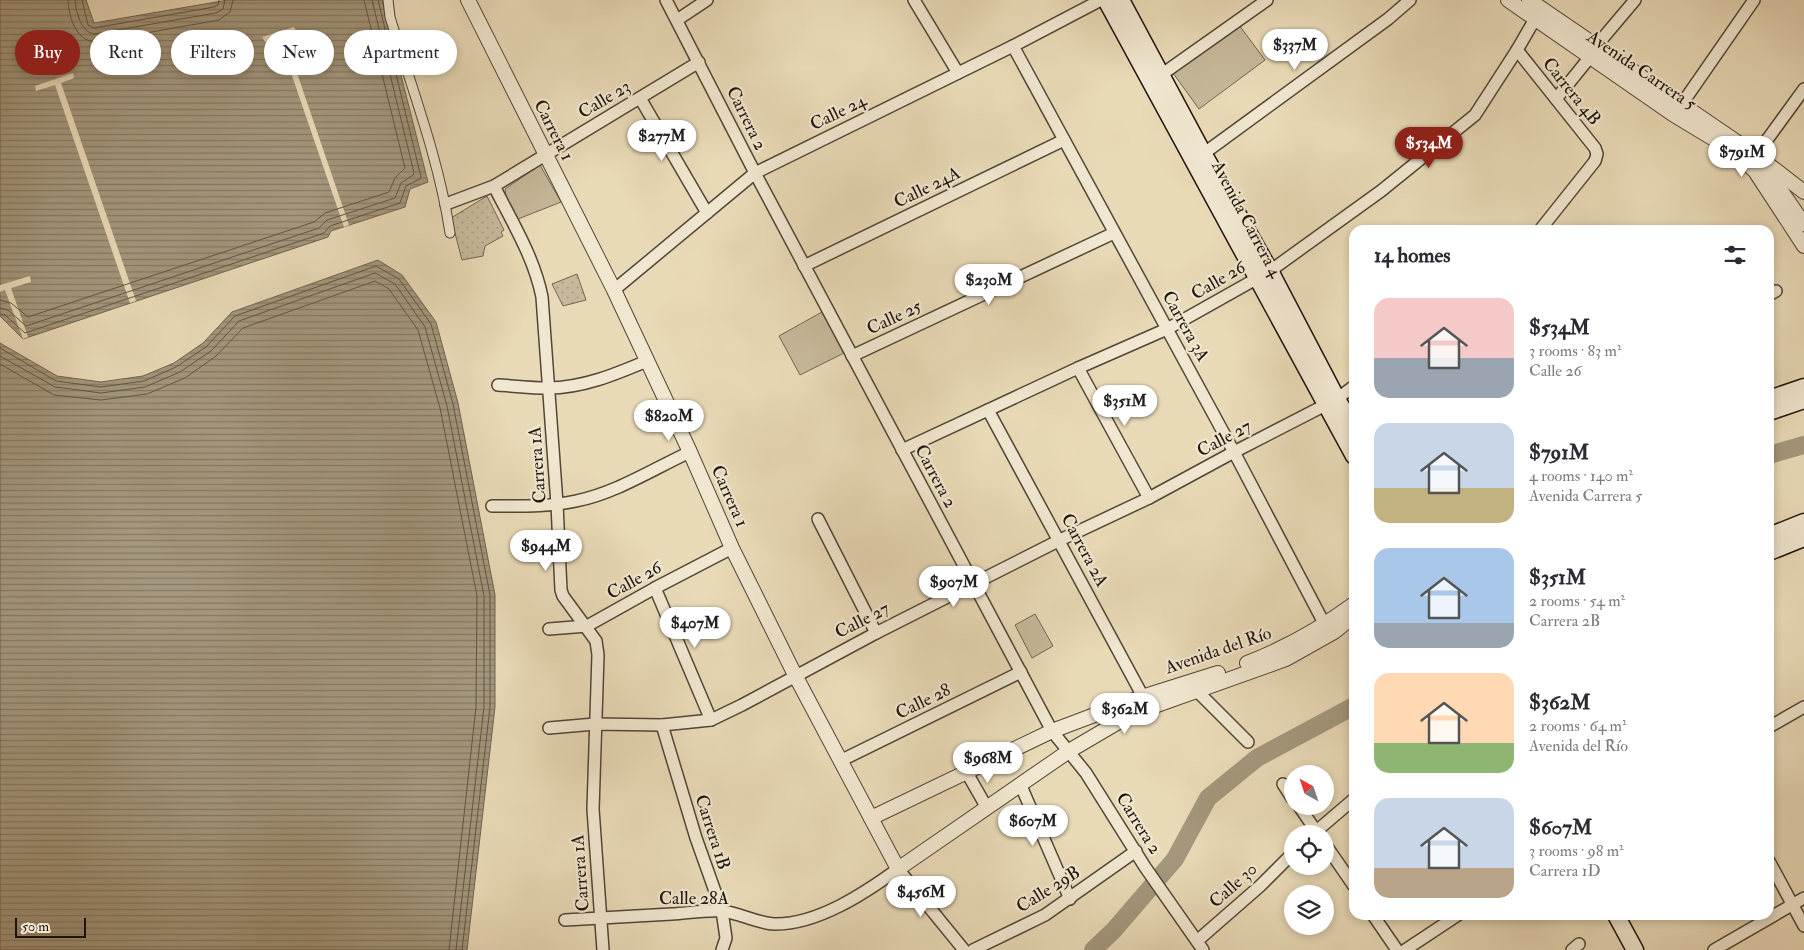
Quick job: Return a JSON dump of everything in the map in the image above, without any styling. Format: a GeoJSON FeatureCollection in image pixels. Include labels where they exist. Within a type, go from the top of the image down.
{"type":"FeatureCollection","features":[{"type":"Feature","properties":{"kind":"main road","name":"Avenida Carrera 4"},"geometry":{"type":"LineString","coordinates":[[1106,0],[1198,157],[1263,274],[1331,402],[1349,444]]}},
{"type":"Feature","properties":{"kind":"main road","name":"Avenida Carrera 4"},"geometry":{"type":"LineString","coordinates":[[1121,0],[1161,75],[1198,157]]}},
{"type":"Feature","properties":{"kind":"main road"},"geometry":{"type":"LineString","coordinates":[[1774,397],[1804,387]]}},
{"type":"Feature","properties":{"kind":"main road"},"geometry":{"type":"LineString","coordinates":[[1774,410],[1804,400]]}},
{"type":"Feature","properties":{"kind":"main road","name":"Avenida Carrera 4"},"geometry":{"type":"LineString","coordinates":[[1331,402],[1349,422]]}},
{"type":"Feature","properties":{"kind":"main road"},"geometry":{"type":"LineString","coordinates":[[1774,534],[1804,522]]}},
{"type":"Feature","properties":{"kind":"main road"},"geometry":{"type":"LineString","coordinates":[[1774,550],[1804,538]]}},
{"type":"Feature","properties":{"kind":"main road"},"geometry":{"type":"LineString","coordinates":[[1619,920],[1635,950]]}},
{"type":"Feature","properties":{"kind":"street"},"geometry":{"type":"LineString","coordinates":[[388,0],[390,17],[446,204],[450,233]]}},
{"type":"Feature","properties":{"kind":"street","name":"Carrera 1"},"geometry":{"type":"LineString","coordinates":[[468,0],[614,290],[632,332],[690,452],[732,548],[795,675],[898,869]]}},
{"type":"Feature","properties":{"kind":"street","name":"Carrera 2"},"geometry":{"type":"LineString","coordinates":[[666,0],[804,266],[1052,731],[1086,773],[1145,867],[1200,945]]}},
{"type":"Feature","properties":{"kind":"street"},"geometry":{"type":"LineString","coordinates":[[677,20],[707,0]]}},
{"type":"Feature","properties":{"kind":"street"},"geometry":{"type":"LineString","coordinates":[[914,0],[958,73]]}},
{"type":"Feature","properties":{"kind":"street","name":"Calle 24"},"geometry":{"type":"LineString","coordinates":[[614,290],[755,173],[1013,46],[1101,0]]}},
{"type":"Feature","properties":{"kind":"street"},"geometry":{"type":"LineString","coordinates":[[1161,75],[1267,0]]}},
{"type":"Feature","properties":{"kind":"street"},"geometry":{"type":"LineString","coordinates":[[1198,157],[1388,19],[1410,0]]}},
{"type":"Feature","properties":{"kind":"street","name":"Avenida Carrera 5"},"geometry":{"type":"LineString","coordinates":[[1508,0],[1535,19],[1593,51]]}},
{"type":"Feature","properties":{"kind":"street","name":"Avenida Carrera 5"},"geometry":{"type":"LineString","coordinates":[[1529,0],[1593,51],[1732,150],[1755,171],[1804,246]]}},
{"type":"Feature","properties":{"kind":"street"},"geometry":{"type":"LineString","coordinates":[[1556,100],[1635,0]]}},
{"type":"Feature","properties":{"kind":"street"},"geometry":{"type":"LineString","coordinates":[[1678,110],[1754,0]]}},
{"type":"Feature","properties":{"kind":"street","name":"Calle 26"},"geometry":{"type":"LineString","coordinates":[[902,450],[1167,329],[1263,274],[1381,191],[1475,115],[1535,19]]}},
{"type":"Feature","properties":{"kind":"street","name":"Carrera 3A"},"geometry":{"type":"LineString","coordinates":[[1013,46],[1234,452],[1325,625]]}},
{"type":"Feature","properties":{"kind":"street","name":"Carrera 4B"},"geometry":{"type":"LineString","coordinates":[[1517,50],[1595,148],[1597,154],[1595,161],[1544,225]]}},
{"type":"Feature","properties":{"kind":"street","name":"Calle 23"},"geometry":{"type":"LineString","coordinates":[[446,204],[494,186],[699,62]]}},
{"type":"Feature","properties":{"kind":"street"},"geometry":{"type":"LineString","coordinates":[[1804,90],[1756,155],[1804,192]]}},
{"type":"Feature","properties":{"kind":"street"},"geometry":{"type":"LineString","coordinates":[[640,98],[707,213]]}},
{"type":"Feature","properties":{"kind":"street","name":"Avenida Carrera 5"},"geometry":{"type":"LineString","coordinates":[[1678,110],[1756,155],[1804,224]]}},
{"type":"Feature","properties":{"kind":"street","name":"Calle 24A"},"geometry":{"type":"LineString","coordinates":[[804,266],[1064,140]]}},
{"type":"Feature","properties":{"kind":"street","name":"Carrera 1A"},"geometry":{"type":"LineString","coordinates":[[494,186],[538,278],[542,297],[557,504],[560,590],[596,640],[598,655],[593,809],[603,950]]}},
{"type":"Feature","properties":{"kind":"street","name":"Calle 25"},"geometry":{"type":"LineString","coordinates":[[852,356],[1114,233]]}},
{"type":"Feature","properties":{"kind":"street"},"geometry":{"type":"LineString","coordinates":[[498,385],[549,388],[599,380],[647,361]]}},
{"type":"Feature","properties":{"kind":"street"},"geometry":{"type":"LineString","coordinates":[[1078,368],[1149,498]]}},
{"type":"Feature","properties":{"kind":"street","name":"Calle 27"},"geometry":{"type":"LineString","coordinates":[[549,728],[595,724],[662,725],[711,720],[876,632],[1060,540],[1149,498],[1331,402],[1349,389]]}},
{"type":"Feature","properties":{"kind":"street","name":"Carrera 2A"},"geometry":{"type":"LineString","coordinates":[[988,410],[1146,702]]}},
{"type":"Feature","properties":{"kind":"street"},"geometry":{"type":"LineString","coordinates":[[492,506],[557,504],[579,500],[610,490],[690,452]]}},
{"type":"Feature","properties":{"kind":"street"},"geometry":{"type":"LineString","coordinates":[[818,519],[876,632]]}},
{"type":"Feature","properties":{"kind":"street","name":"Calle 26"},"geometry":{"type":"LineString","coordinates":[[549,629],[587,626],[654,588],[732,548]]}},
{"type":"Feature","properties":{"kind":"street"},"geometry":{"type":"LineString","coordinates":[[654,588],[711,720]]}},
{"type":"Feature","properties":{"kind":"street","name":"Avenida del Río"},"geometry":{"type":"LineString","coordinates":[[871,818],[1052,731],[1146,702],[1281,650],[1325,625],[1349,608]]}},
{"type":"Feature","properties":{"kind":"street","name":"Avenida del Río"},"geometry":{"type":"LineString","coordinates":[[898,869],[1021,786],[1069,751],[1132,714],[1146,702],[1196,690],[1286,659],[1334,632],[1349,620]]}},
{"type":"Feature","properties":{"kind":"street","name":"Calle 28"},"geometry":{"type":"LineString","coordinates":[[840,761],[1020,672]]}},
{"type":"Feature","properties":{"kind":"street"},"geometry":{"type":"LineString","coordinates":[[1196,690],[1248,742]]}},
{"type":"Feature","properties":{"kind":"street"},"geometry":{"type":"LineString","coordinates":[[1774,724],[1804,707]]}},
{"type":"Feature","properties":{"kind":"street","name":"Carrera 1B"},"geometry":{"type":"LineString","coordinates":[[662,725],[696,838],[722,911],[726,938],[722,950]]}},
{"type":"Feature","properties":{"kind":"street"},"geometry":{"type":"LineString","coordinates":[[967,773],[987,808]]}},
{"type":"Feature","properties":{"kind":"street"},"geometry":{"type":"LineString","coordinates":[[1021,786],[1070,899]]}},
{"type":"Feature","properties":{"kind":"street"},"geometry":{"type":"LineString","coordinates":[[1325,825],[1349,803]]}},
{"type":"Feature","properties":{"kind":"street","name":"Calle 29B"},"geometry":{"type":"LineString","coordinates":[[973,950],[1045,915],[1136,851]]}},
{"type":"Feature","properties":{"kind":"street"},"geometry":{"type":"LineString","coordinates":[[1334,857],[1349,879]]}},
{"type":"Feature","properties":{"kind":"street","name":"Calle 30"},"geometry":{"type":"LineString","coordinates":[[1200,945],[1284,862]]}},
{"type":"Feature","properties":{"kind":"street"},"geometry":{"type":"LineString","coordinates":[[898,869],[964,950]]}},
{"type":"Feature","properties":{"kind":"street","name":"Calle 28A"},"geometry":{"type":"LineString","coordinates":[[565,920],[722,911],[775,924],[795,922],[835,908],[856,897],[898,869]]}},
{"type":"Feature","properties":{"kind":"street"},"geometry":{"type":"LineString","coordinates":[[1774,870],[1804,926]]}},
{"type":"Feature","properties":{"kind":"street"},"geometry":{"type":"LineString","coordinates":[[1774,915],[1804,898]]}},
{"type":"Feature","properties":{"kind":"street"},"geometry":{"type":"LineString","coordinates":[[1376,920],[1397,950]]}},
{"type":"Feature","properties":{"kind":"street"},"geometry":{"type":"LineString","coordinates":[[1405,950],[1450,920]]}},
{"type":"Feature","properties":{"kind":"street"},"geometry":{"type":"LineString","coordinates":[[1714,950],[1766,920]]}},
{"type":"Feature","properties":{"kind":"shaded area"},"geometry":{"type":"Polygon","coordinates":[[[1239,25],[1265,60],[1199,109],[1173,73],[1239,25]]]}},
{"type":"Feature","properties":{"kind":"shaded area"},"geometry":{"type":"Polygon","coordinates":[[[540,165],[561,202],[518,219],[506,196],[505,189],[540,165]]]}},
{"type":"Feature","properties":{"kind":"shaded area"},"geometry":{"type":"Polygon","coordinates":[[[487,196],[504,230],[501,232],[503,236],[485,246],[483,256],[462,260],[451,218],[487,196]]]}},
{"type":"Feature","properties":{"kind":"shaded area"},"geometry":{"type":"Polygon","coordinates":[[[577,274],[586,300],[563,306],[552,284],[577,274]]]}},
{"type":"Feature","properties":{"kind":"shaded area"},"geometry":{"type":"Polygon","coordinates":[[[822,312],[844,353],[800,375],[779,336],[822,312]]]}},
{"type":"Feature","properties":{"kind":"shaded area"},"geometry":{"type":"Polygon","coordinates":[[[1035,614],[1053,646],[1032,658],[1015,625],[1035,614]]]}},
{"type":"Feature","properties":{"kind":"water"},"geometry":{"type":"Polygon","coordinates":[[[0,0],[86,0],[94,23],[228,0],[382,0],[390,30],[344,30],[344,75],[401,75],[428,182],[410,189],[405,207],[331,231],[328,237],[23,339],[0,316],[0,0]]]}},
{"type":"Feature","properties":{"kind":"water"},"geometry":{"type":"Polygon","coordinates":[[[378,260],[402,275],[436,322],[458,403],[495,595],[495,707],[467,950],[0,950],[0,343],[57,376],[101,382],[143,376],[174,363],[203,343],[232,312],[378,260]]]}},
{"type":"Feature","properties":{"kind":"pier"},"geometry":{"type":"Polygon","coordinates":[[[294,27],[296,30],[284,30],[294,27]]]}},
{"type":"Feature","properties":{"kind":"pier"},"geometry":{"type":"Polygon","coordinates":[[[67,75],[73,75],[74,78],[61,83],[136,301],[130,303],[55,85],[36,91],[35,86],[67,75]]]}},
{"type":"Feature","properties":{"kind":"pier"},"geometry":{"type":"Polygon","coordinates":[[[292,75],[298,75],[349,225],[344,227],[292,75]]]}},
{"type":"Feature","properties":{"kind":"pier"},"geometry":{"type":"Polygon","coordinates":[[[30,276],[31,282],[11,288],[28,337],[23,339],[5,290],[0,292],[0,285],[30,276]]]}},
{"type":"Feature","properties":{"kind":"waterway"},"geometry":{"type":"LineString","coordinates":[[1774,454],[1804,445]]}},
{"type":"Feature","properties":{"kind":"waterway"},"geometry":{"type":"LineString","coordinates":[[1093,950],[1114,930],[1175,859],[1208,798],[1257,758],[1349,709]]}}]}
